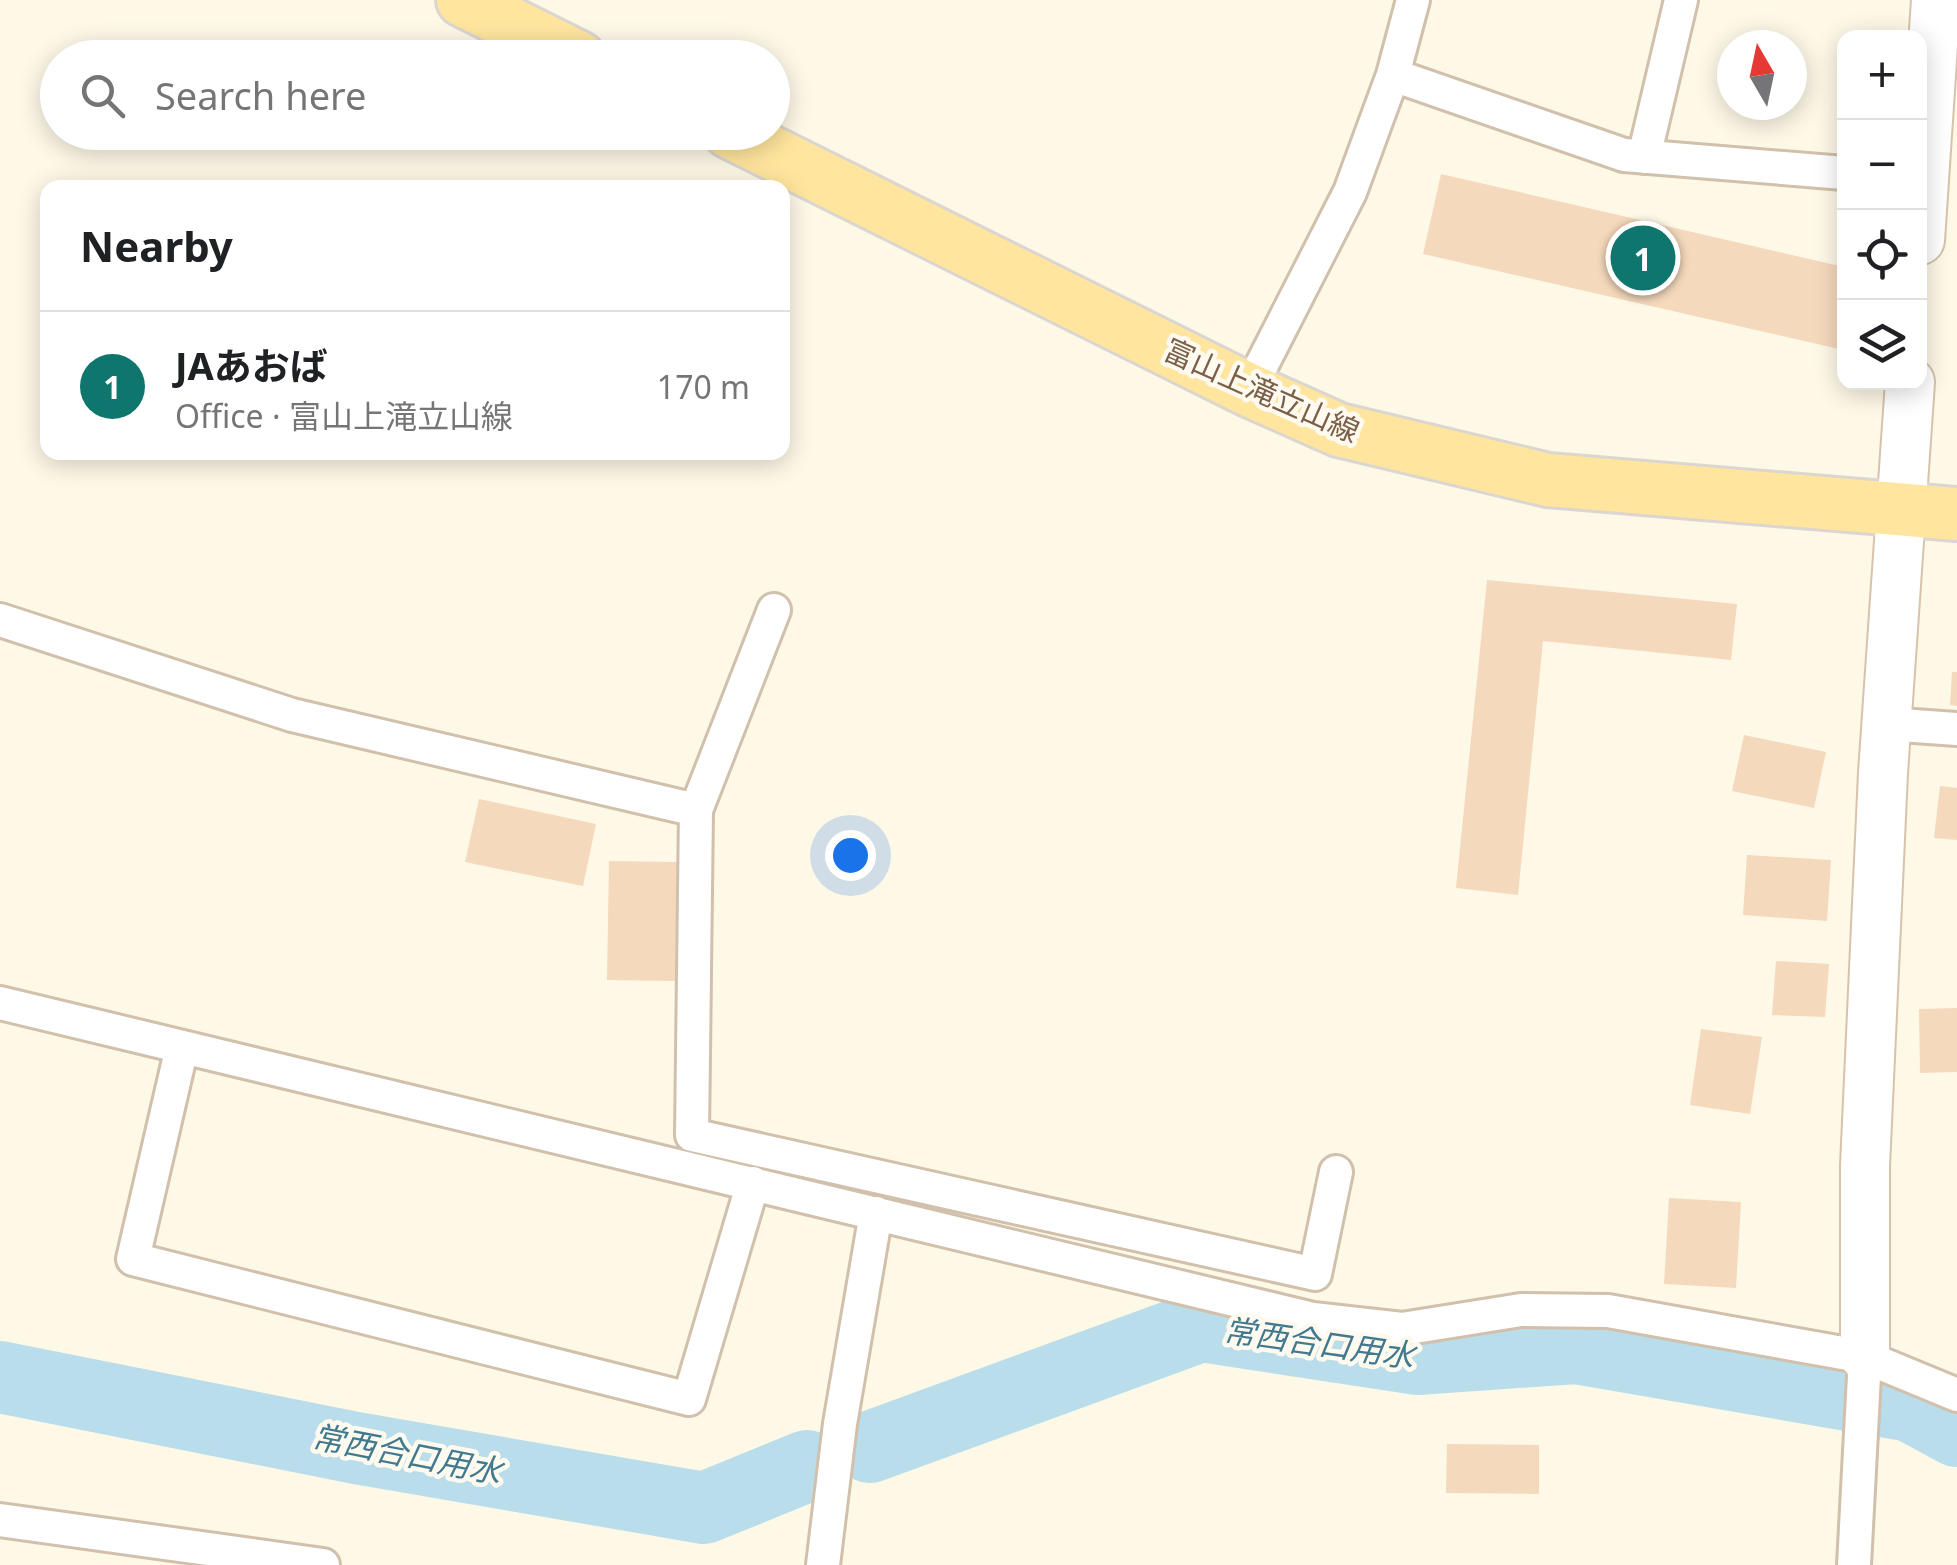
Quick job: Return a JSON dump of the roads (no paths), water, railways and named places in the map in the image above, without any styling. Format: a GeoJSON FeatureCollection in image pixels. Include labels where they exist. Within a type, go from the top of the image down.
{"type":"FeatureCollection","features":[{"type":"Feature","properties":{"kind":"main road"},"geometry":{"type":"LineString","coordinates":[[463,0],[542,40]]}},
{"type":"Feature","properties":{"kind":"main road","name":"富山上滝立山線"},"geometry":{"type":"LineString","coordinates":[[766,150],[1249,390],[1339,430],[1548,480],[1957,514]]}},
{"type":"Feature","properties":{"kind":"street"},"geometry":{"type":"LineString","coordinates":[[1249,390],[1350,192],[1393,75],[1413,0]]}},
{"type":"Feature","properties":{"kind":"street"},"geometry":{"type":"LineString","coordinates":[[1644,157],[1680,0]]}},
{"type":"Feature","properties":{"kind":"street"},"geometry":{"type":"LineString","coordinates":[[1926,120],[1936,0]]}},
{"type":"Feature","properties":{"kind":"street"},"geometry":{"type":"LineString","coordinates":[[1393,75],[1624,155],[1837,172]]}},
{"type":"Feature","properties":{"kind":"street"},"geometry":{"type":"LineString","coordinates":[[1854,1565],[1866,1357],[1865,1166],[1886,724],[1910,390]]}},
{"type":"Feature","properties":{"kind":"street"},"geometry":{"type":"LineString","coordinates":[[774,610],[696,810],[692,1135],[1315,1274],[1336,1172]]}},
{"type":"Feature","properties":{"kind":"street"},"geometry":{"type":"LineString","coordinates":[[0,620],[292,715],[696,810]]}},
{"type":"Feature","properties":{"kind":"street"},"geometry":{"type":"LineString","coordinates":[[1886,724],[1957,729]]}},
{"type":"Feature","properties":{"kind":"street"},"geometry":{"type":"LineString","coordinates":[[0,1003],[1313,1319],[1402,1329],[1522,1310],[1608,1311],[1866,1357],[1957,1394]]}},
{"type":"Feature","properties":{"kind":"street"},"geometry":{"type":"LineString","coordinates":[[182,1047],[133,1259],[689,1399],[753,1184]]}},
{"type":"Feature","properties":{"kind":"street"},"geometry":{"type":"LineString","coordinates":[[822,1565],[840,1424],[876,1213]]}},
{"type":"Feature","properties":{"kind":"street"},"geometry":{"type":"LineString","coordinates":[[1114,1271],[1120,1230]]}},
{"type":"Feature","properties":{"kind":"street"},"geometry":{"type":"LineString","coordinates":[[0,1520],[307,1564]]}},
{"type":"Feature","properties":{"kind":"waterway","name":"常西合口用水"},"geometry":{"type":"LineString","coordinates":[[870,1447],[1201,1326],[1417,1359],[1576,1348],[1911,1406],[1957,1431]]}},
{"type":"Feature","properties":{"kind":"waterway","name":"常西合口用水"},"geometry":{"type":"LineString","coordinates":[[0,1377],[356,1448],[704,1508],[807,1466]]}},
{"type":"Feature","properties":{"kind":"place","name":"JAあおば"},"geometry":{"type":"Point","coordinates":[1643,258]}}]}
